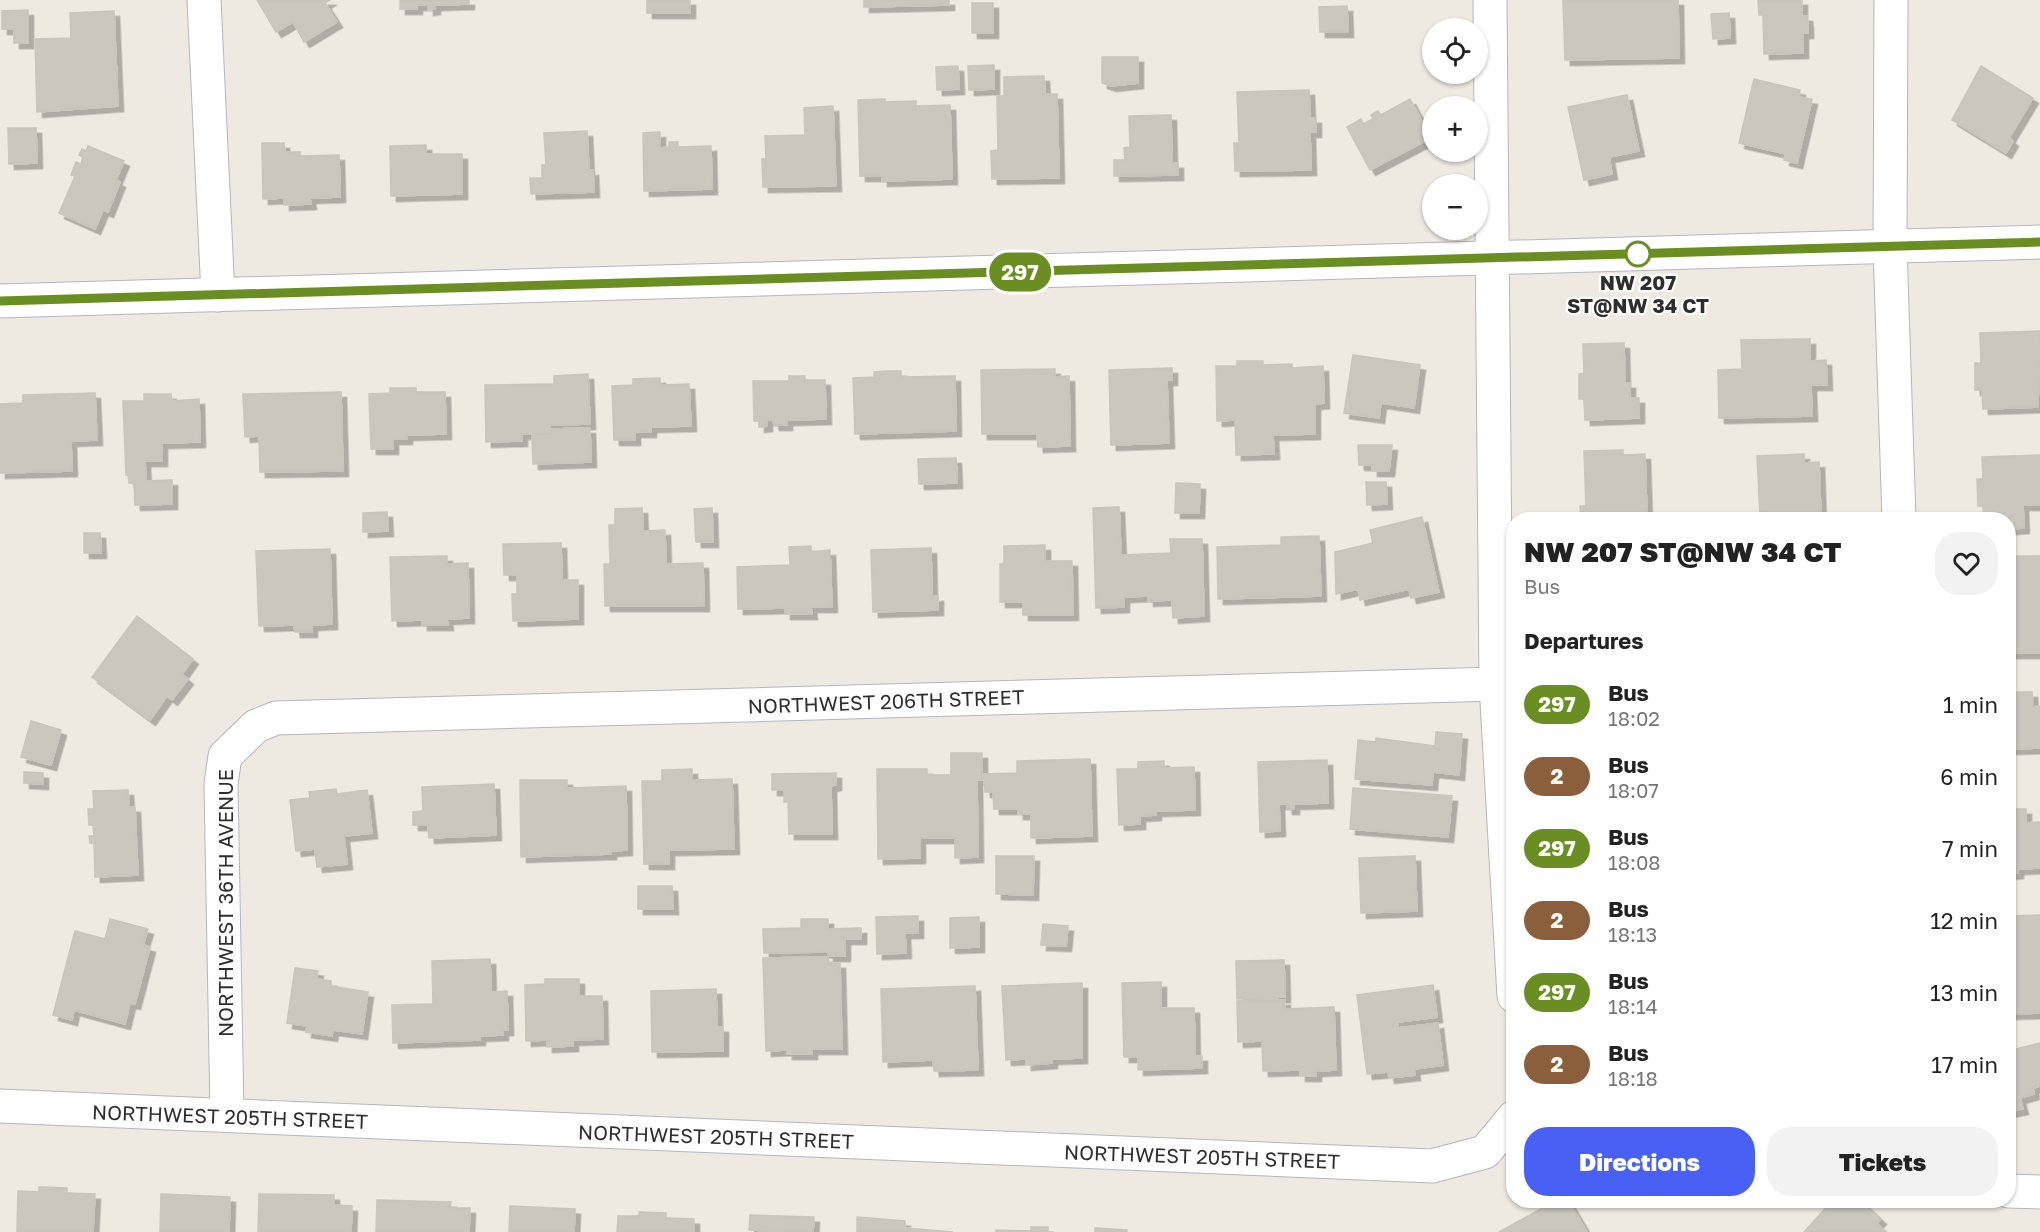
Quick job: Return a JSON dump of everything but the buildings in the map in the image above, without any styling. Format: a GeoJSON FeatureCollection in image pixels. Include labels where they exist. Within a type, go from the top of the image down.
{"type":"FeatureCollection","features":[{"type":"Feature","properties":{"kind":"street"},"geometry":{"type":"LineString","coordinates":[[204,0],[218,295]]}},
{"type":"Feature","properties":{"kind":"street"},"geometry":{"type":"LineString","coordinates":[[1490,0],[1496,684],[1506,857]]}},
{"type":"Feature","properties":{"kind":"street"},"geometry":{"type":"LineString","coordinates":[[1891,0],[1890,246],[1899,512]]}},
{"type":"Feature","properties":{"kind":"street"},"geometry":{"type":"LineString","coordinates":[[0,301],[2040,242]]}},
{"type":"Feature","properties":{"kind":"street","name":"NORTHWEST 206TH STREET"},"geometry":{"type":"LineString","coordinates":[[276,718],[1496,684]]}},
{"type":"Feature","properties":{"kind":"street","name":"NORTHWEST 36TH AVENUE"},"geometry":{"type":"LineString","coordinates":[[227,1116],[221,784],[225,756],[256,726],[276,718]]}},
{"type":"Feature","properties":{"kind":"street","name":"NORTHWEST 205TH STREET"},"geometry":{"type":"LineString","coordinates":[[0,1106],[1432,1166],[1485,1152],[1506,1127]]}},
{"type":"Feature","properties":{"kind":"street"},"geometry":{"type":"LineString","coordinates":[[2016,1191],[2040,1192]]}},
{"type":"Feature","properties":{"kind":"bus line","name":"297"},"geometry":{"type":"LineString","coordinates":[[0,301],[2040,242]]}},
{"type":"Feature","properties":{"kind":"place","name":"NW 207 ST@NW 34 CT"},"geometry":{"type":"Point","coordinates":[1638,254]}}]}
